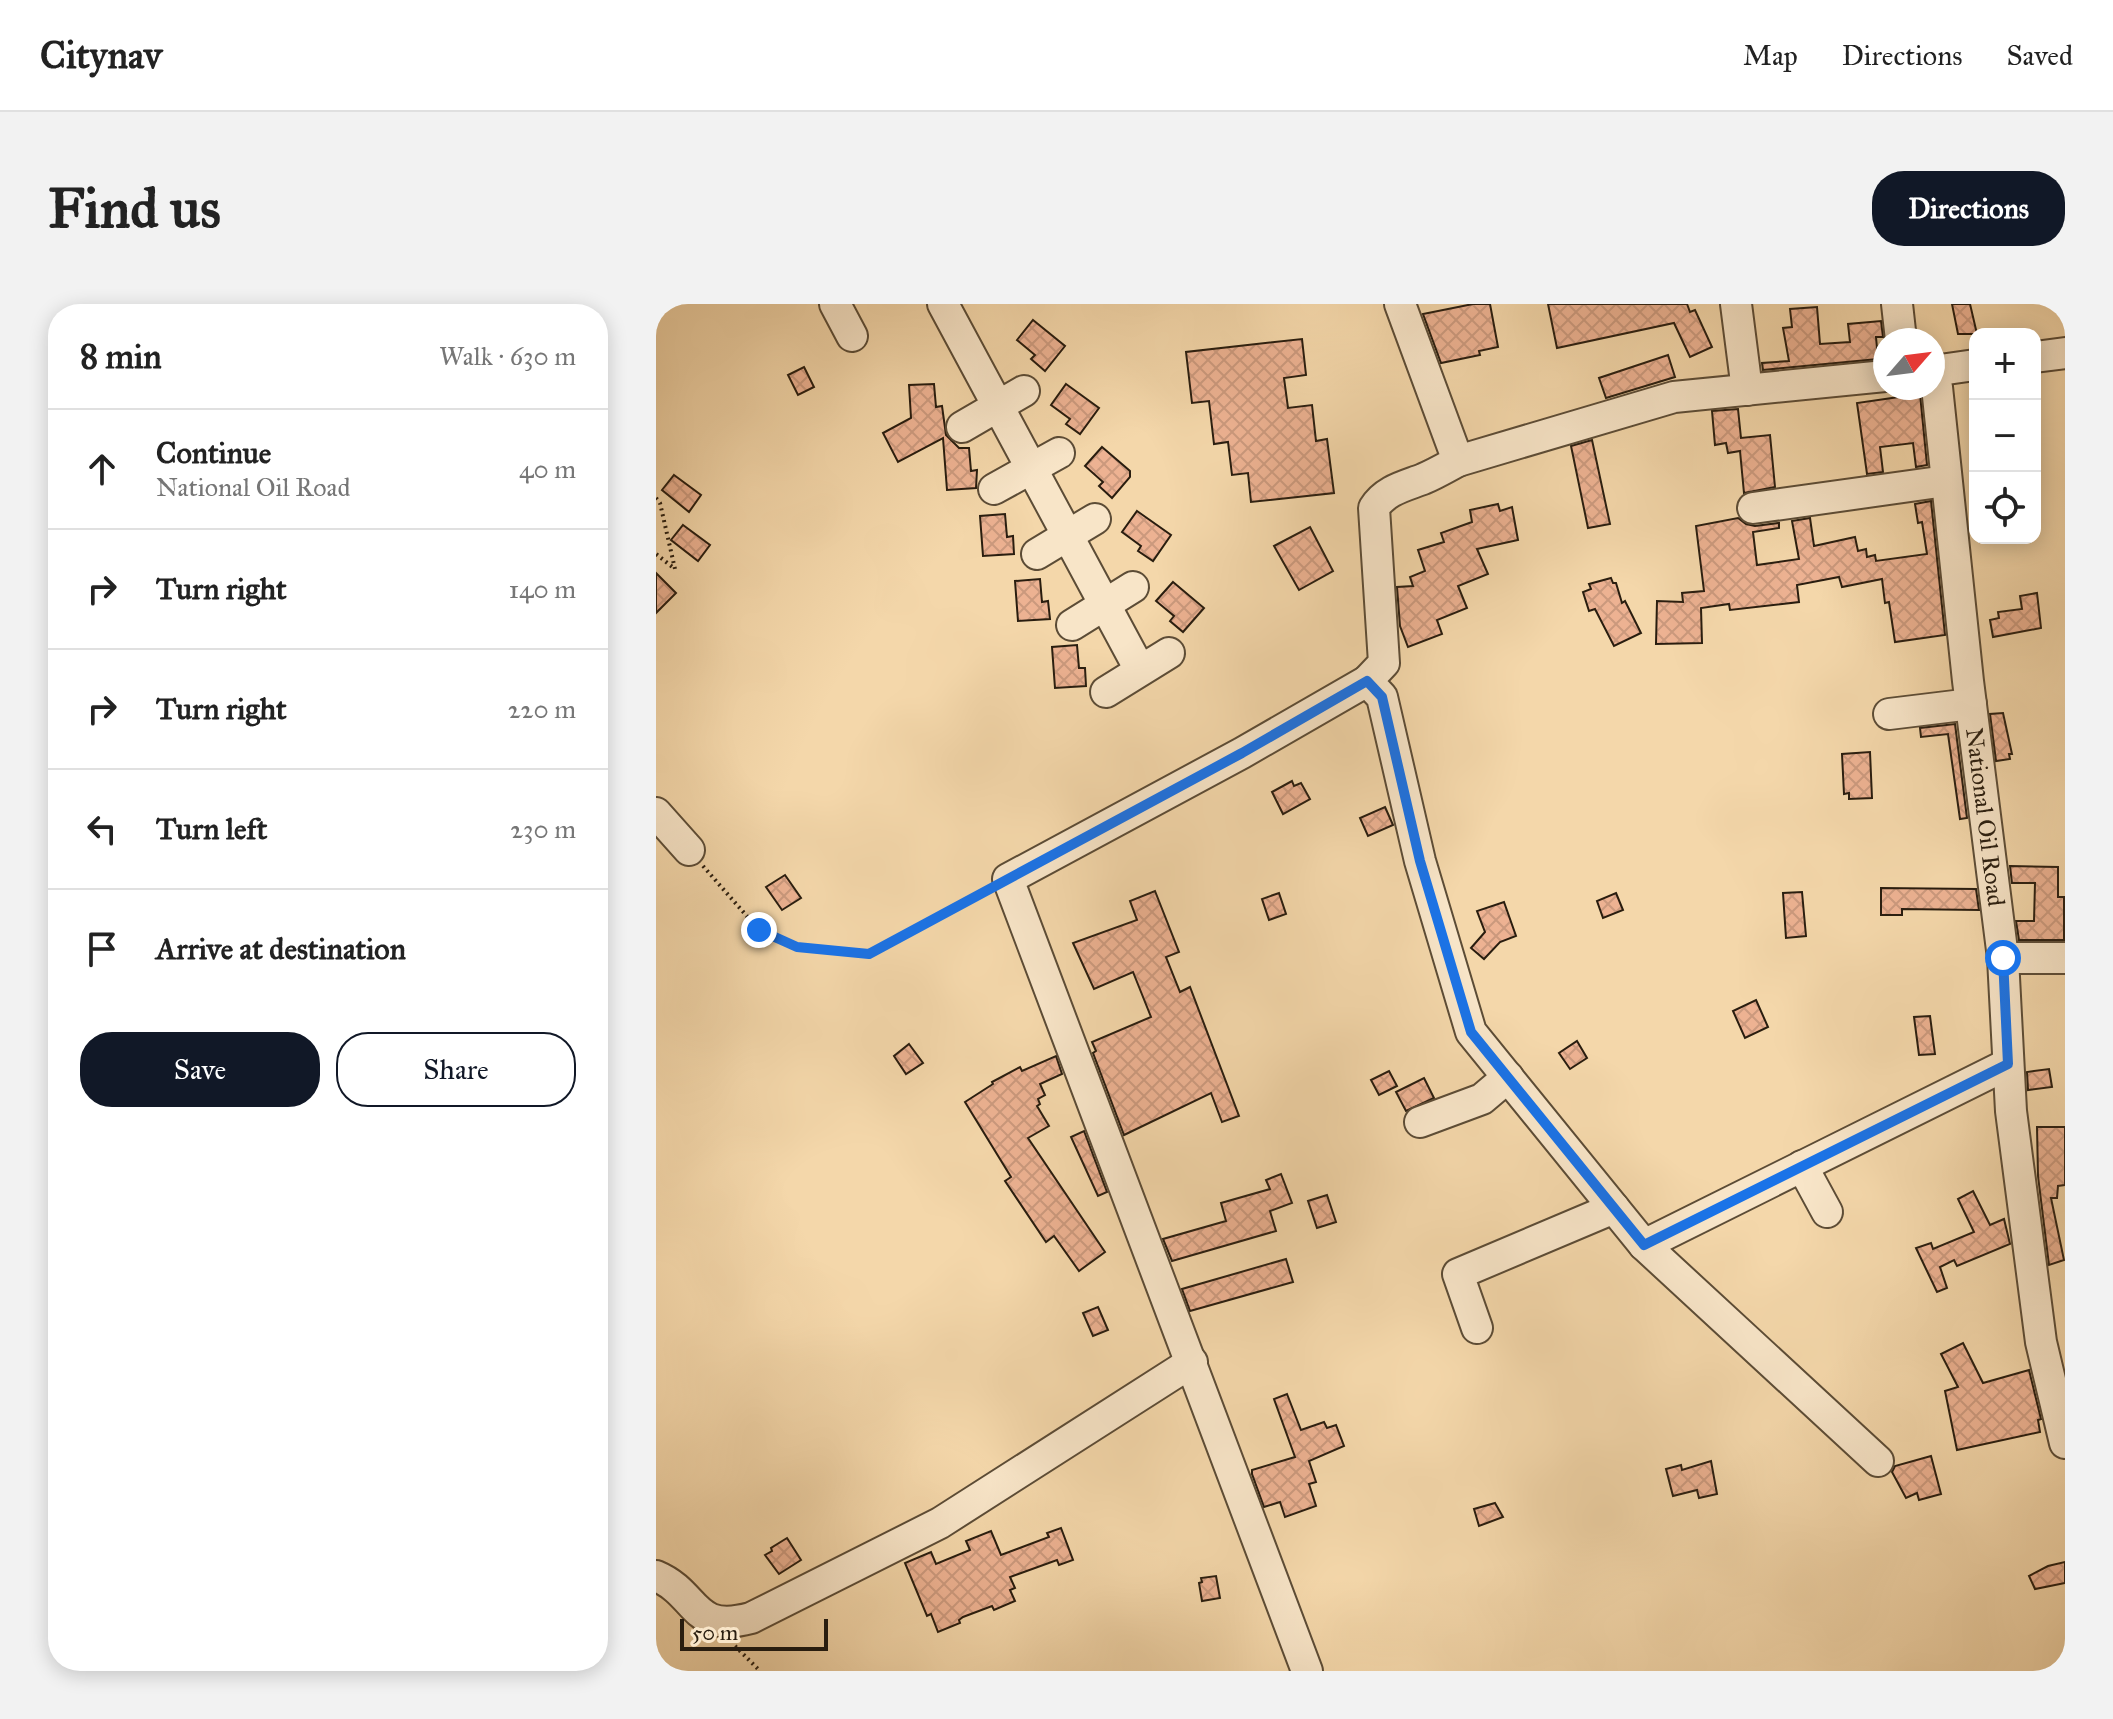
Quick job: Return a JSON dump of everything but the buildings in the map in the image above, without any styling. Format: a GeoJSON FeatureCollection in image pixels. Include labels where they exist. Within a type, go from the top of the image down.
{"type":"FeatureCollection","features":[{"type":"Feature","properties":{"kind":"street"},"geometry":{"type":"LineString","coordinates":[[1400,304],[1458,461]]}},
{"type":"Feature","properties":{"kind":"street"},"geometry":{"type":"LineString","coordinates":[[1736,304],[1747,390]]}},
{"type":"Feature","properties":{"kind":"street"},"geometry":{"type":"LineString","coordinates":[[1897,304],[1900,328]]}},
{"type":"Feature","properties":{"kind":"street"},"geometry":{"type":"LineString","coordinates":[[840,306],[852,336]]}},
{"type":"Feature","properties":{"kind":"street"},"geometry":{"type":"LineString","coordinates":[[954,308],[998,406],[1140,670]]}},
{"type":"Feature","properties":{"kind":"street"},"geometry":{"type":"LineString","coordinates":[[2041,356],[2065,353]]}},
{"type":"Feature","properties":{"kind":"street"},"geometry":{"type":"LineString","coordinates":[[1945,369],[1969,366]]}},
{"type":"Feature","properties":{"kind":"street"},"geometry":{"type":"LineString","coordinates":[[1307,1671],[1008,879],[1242,753],[1367,681],[1384,663],[1374,508],[1386,495],[1458,461],[1674,397],[1873,377]]}},
{"type":"Feature","properties":{"kind":"street"},"geometry":{"type":"LineString","coordinates":[[962,427],[1024,391]]}},
{"type":"Feature","properties":{"kind":"street","name":"National Oil Road"},"geometry":{"type":"LineString","coordinates":[[1938,400],[1971,704],[2003,958],[2011,1111],[2041,1342],[2065,1443]]}},
{"type":"Feature","properties":{"kind":"street"},"geometry":{"type":"LineString","coordinates":[[994,489],[1059,453]]}},
{"type":"Feature","properties":{"kind":"street"},"geometry":{"type":"LineString","coordinates":[[1753,508],[1946,481]]}},
{"type":"Feature","properties":{"kind":"street"},"geometry":{"type":"LineString","coordinates":[[1037,554],[1095,519]]}},
{"type":"Feature","properties":{"kind":"street"},"geometry":{"type":"LineString","coordinates":[[1072,625],[1133,587]]}},
{"type":"Feature","properties":{"kind":"street"},"geometry":{"type":"LineString","coordinates":[[1106,692],[1169,653]]}},
{"type":"Feature","properties":{"kind":"street"},"geometry":{"type":"LineString","coordinates":[[1367,681],[1382,697],[1420,861],[1471,1032],[1644,1245],[1878,1461]]}},
{"type":"Feature","properties":{"kind":"street"},"geometry":{"type":"LineString","coordinates":[[1889,714],[1971,704]]}},
{"type":"Feature","properties":{"kind":"street"},"geometry":{"type":"LineString","coordinates":[[656,813],[689,850]]}},
{"type":"Feature","properties":{"kind":"street"},"geometry":{"type":"LineString","coordinates":[[2003,958],[2065,958]]}},
{"type":"Feature","properties":{"kind":"street"},"geometry":{"type":"LineString","coordinates":[[1644,1245],[2008,1064]]}},
{"type":"Feature","properties":{"kind":"street"},"geometry":{"type":"LineString","coordinates":[[1420,1122],[1482,1099],[1508,1077]]}},
{"type":"Feature","properties":{"kind":"street"},"geometry":{"type":"LineString","coordinates":[[1802,1166],[1827,1212]]}},
{"type":"Feature","properties":{"kind":"street"},"geometry":{"type":"LineString","coordinates":[[1477,1328],[1458,1274],[1614,1208]]}},
{"type":"Feature","properties":{"kind":"street"},"geometry":{"type":"LineString","coordinates":[[656,1576],[718,1623],[730,1624],[751,1618],[940,1523],[1192,1362]]}},
{"type":"Feature","properties":{"kind":"path"},"geometry":{"type":"LineString","coordinates":[[656,498],[660,503],[675,569],[656,554]]}},
{"type":"Feature","properties":{"kind":"path"},"geometry":{"type":"LineString","coordinates":[[689,850],[759,930],[797,947],[869,954],[1008,879]]}},
{"type":"Feature","properties":{"kind":"path"},"geometry":{"type":"LineString","coordinates":[[730,1624],[736,1647],[760,1671]]}},
{"type":"Feature","properties":{"kind":"route"},"geometry":{"type":"LineString","coordinates":[[759,930],[797,947],[869,954],[1242,753],[1367,681],[1382,697],[1420,861],[1471,1032],[1644,1245],[2008,1064],[2003,958]]}}]}
